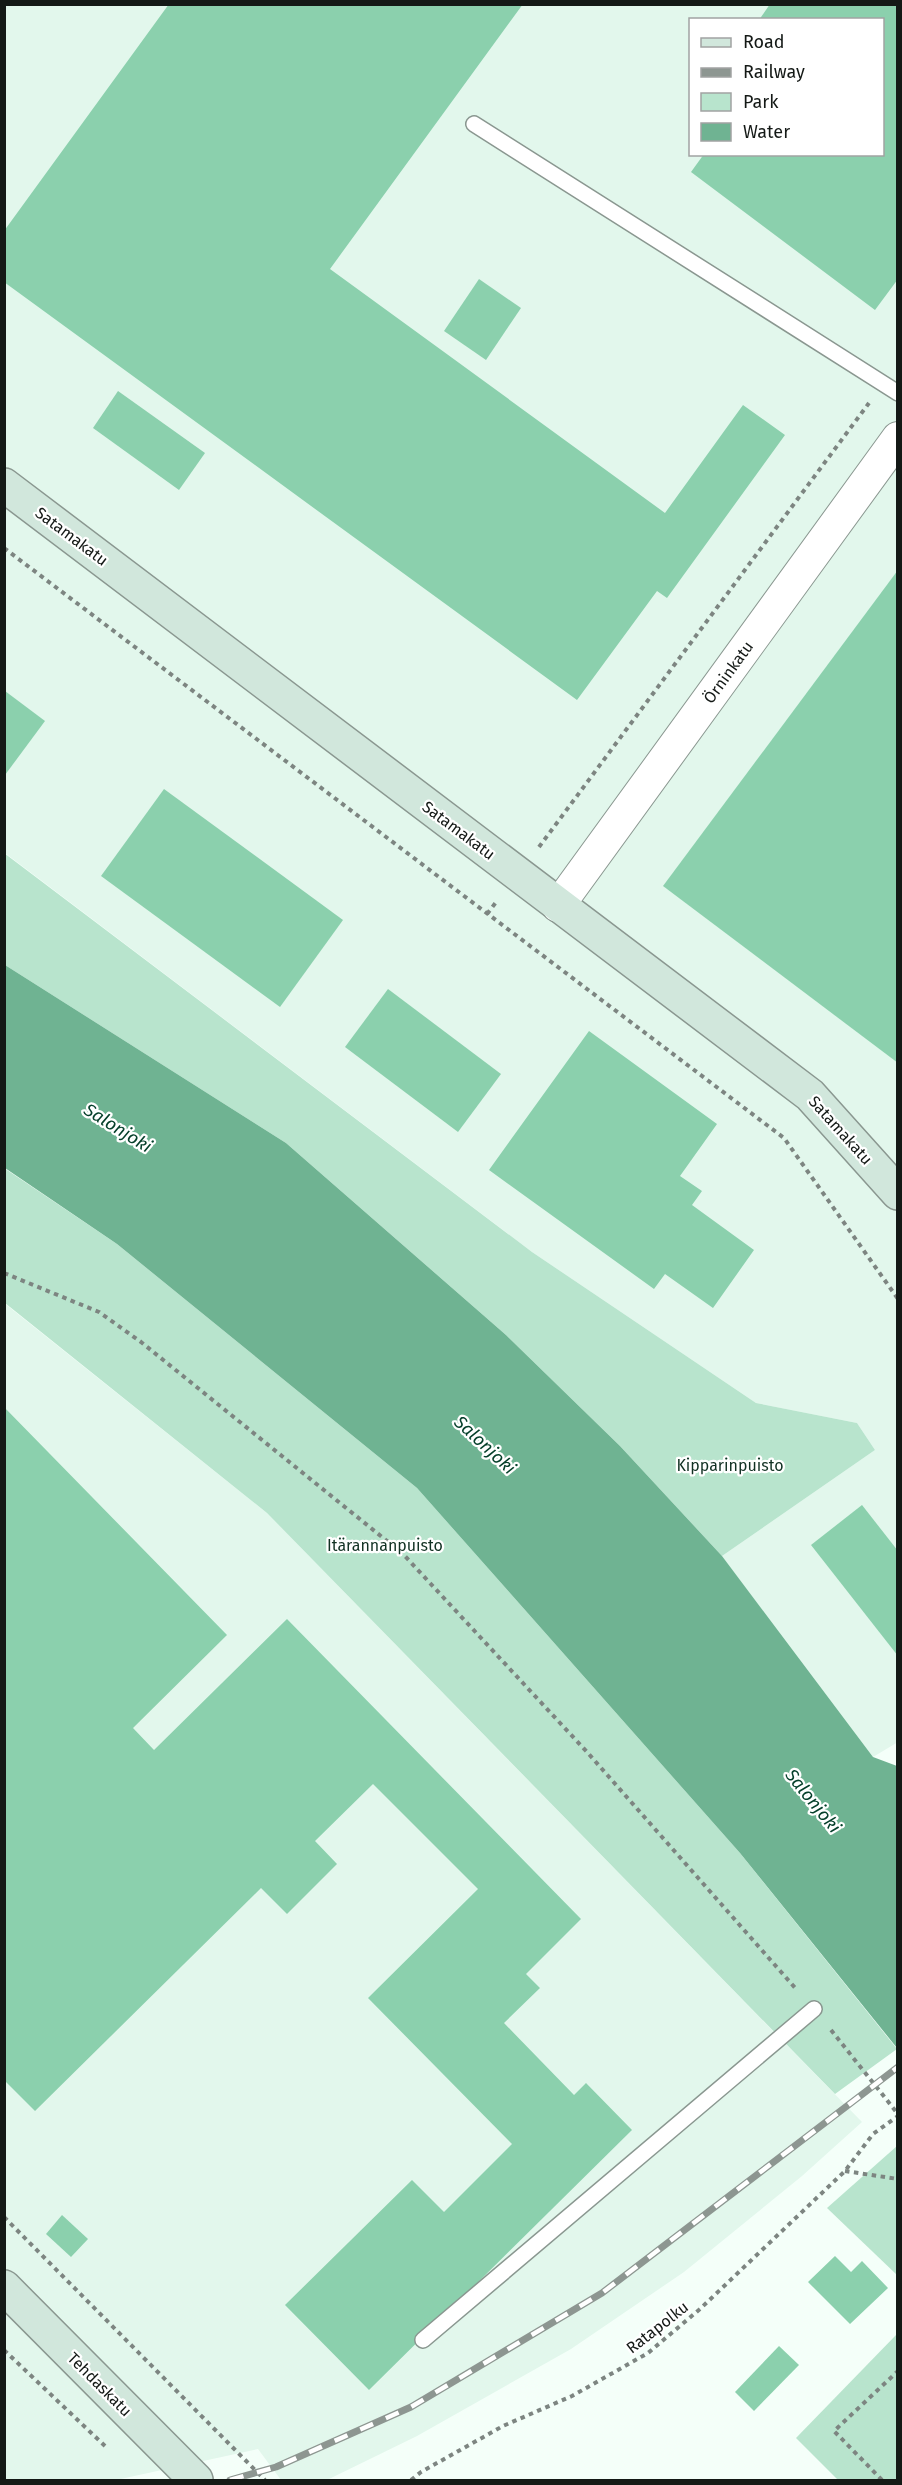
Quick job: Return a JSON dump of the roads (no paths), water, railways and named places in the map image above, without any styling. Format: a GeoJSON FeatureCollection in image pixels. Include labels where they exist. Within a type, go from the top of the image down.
{"type":"FeatureCollection","features":[{"type":"Feature","properties":{"kind":"street","name":"Örninkatu"},"geometry":{"type":"LineString","coordinates":[[558,906],[897,438]]}},
{"type":"Feature","properties":{"kind":"street","name":"Satamakatu"},"geometry":{"type":"LineString","coordinates":[[4,485],[810,1095],[897,1193]]}},
{"type":"Feature","properties":{"kind":"street","name":"Tehdaskatu"},"geometry":{"type":"LineString","coordinates":[[4,2287],[196,2481]]}},
{"type":"Feature","properties":{"kind":"lane"},"geometry":{"type":"LineString","coordinates":[[474,124],[885,383],[897,393]]}},
{"type":"Feature","properties":{"kind":"lane"},"geometry":{"type":"LineString","coordinates":[[423,2340],[814,2009]]}},
{"type":"Feature","properties":{"kind":"water","name":"Salonjoki"},"geometry":{"type":"Polygon","coordinates":[[[5,965],[286,1143],[506,1335],[620,1446],[722,1556],[873,1757],[897,1766],[897,2048],[740,1853],[417,1488],[117,1244],[5,1168],[5,965]]]}},
{"type":"Feature","properties":{"kind":"railway"},"geometry":{"type":"LineString","coordinates":[[230,2480],[276,2467],[411,2407],[602,2293],[898,2067]]}},
{"type":"Feature","properties":{"kind":"park label","name":"Kipparinpuisto"},"geometry":{"type":"Point","coordinates":[730,1465]}},
{"type":"Feature","properties":{"kind":"park label","name":"Itärannanpuisto"},"geometry":{"type":"Point","coordinates":[385,1545]}}]}
